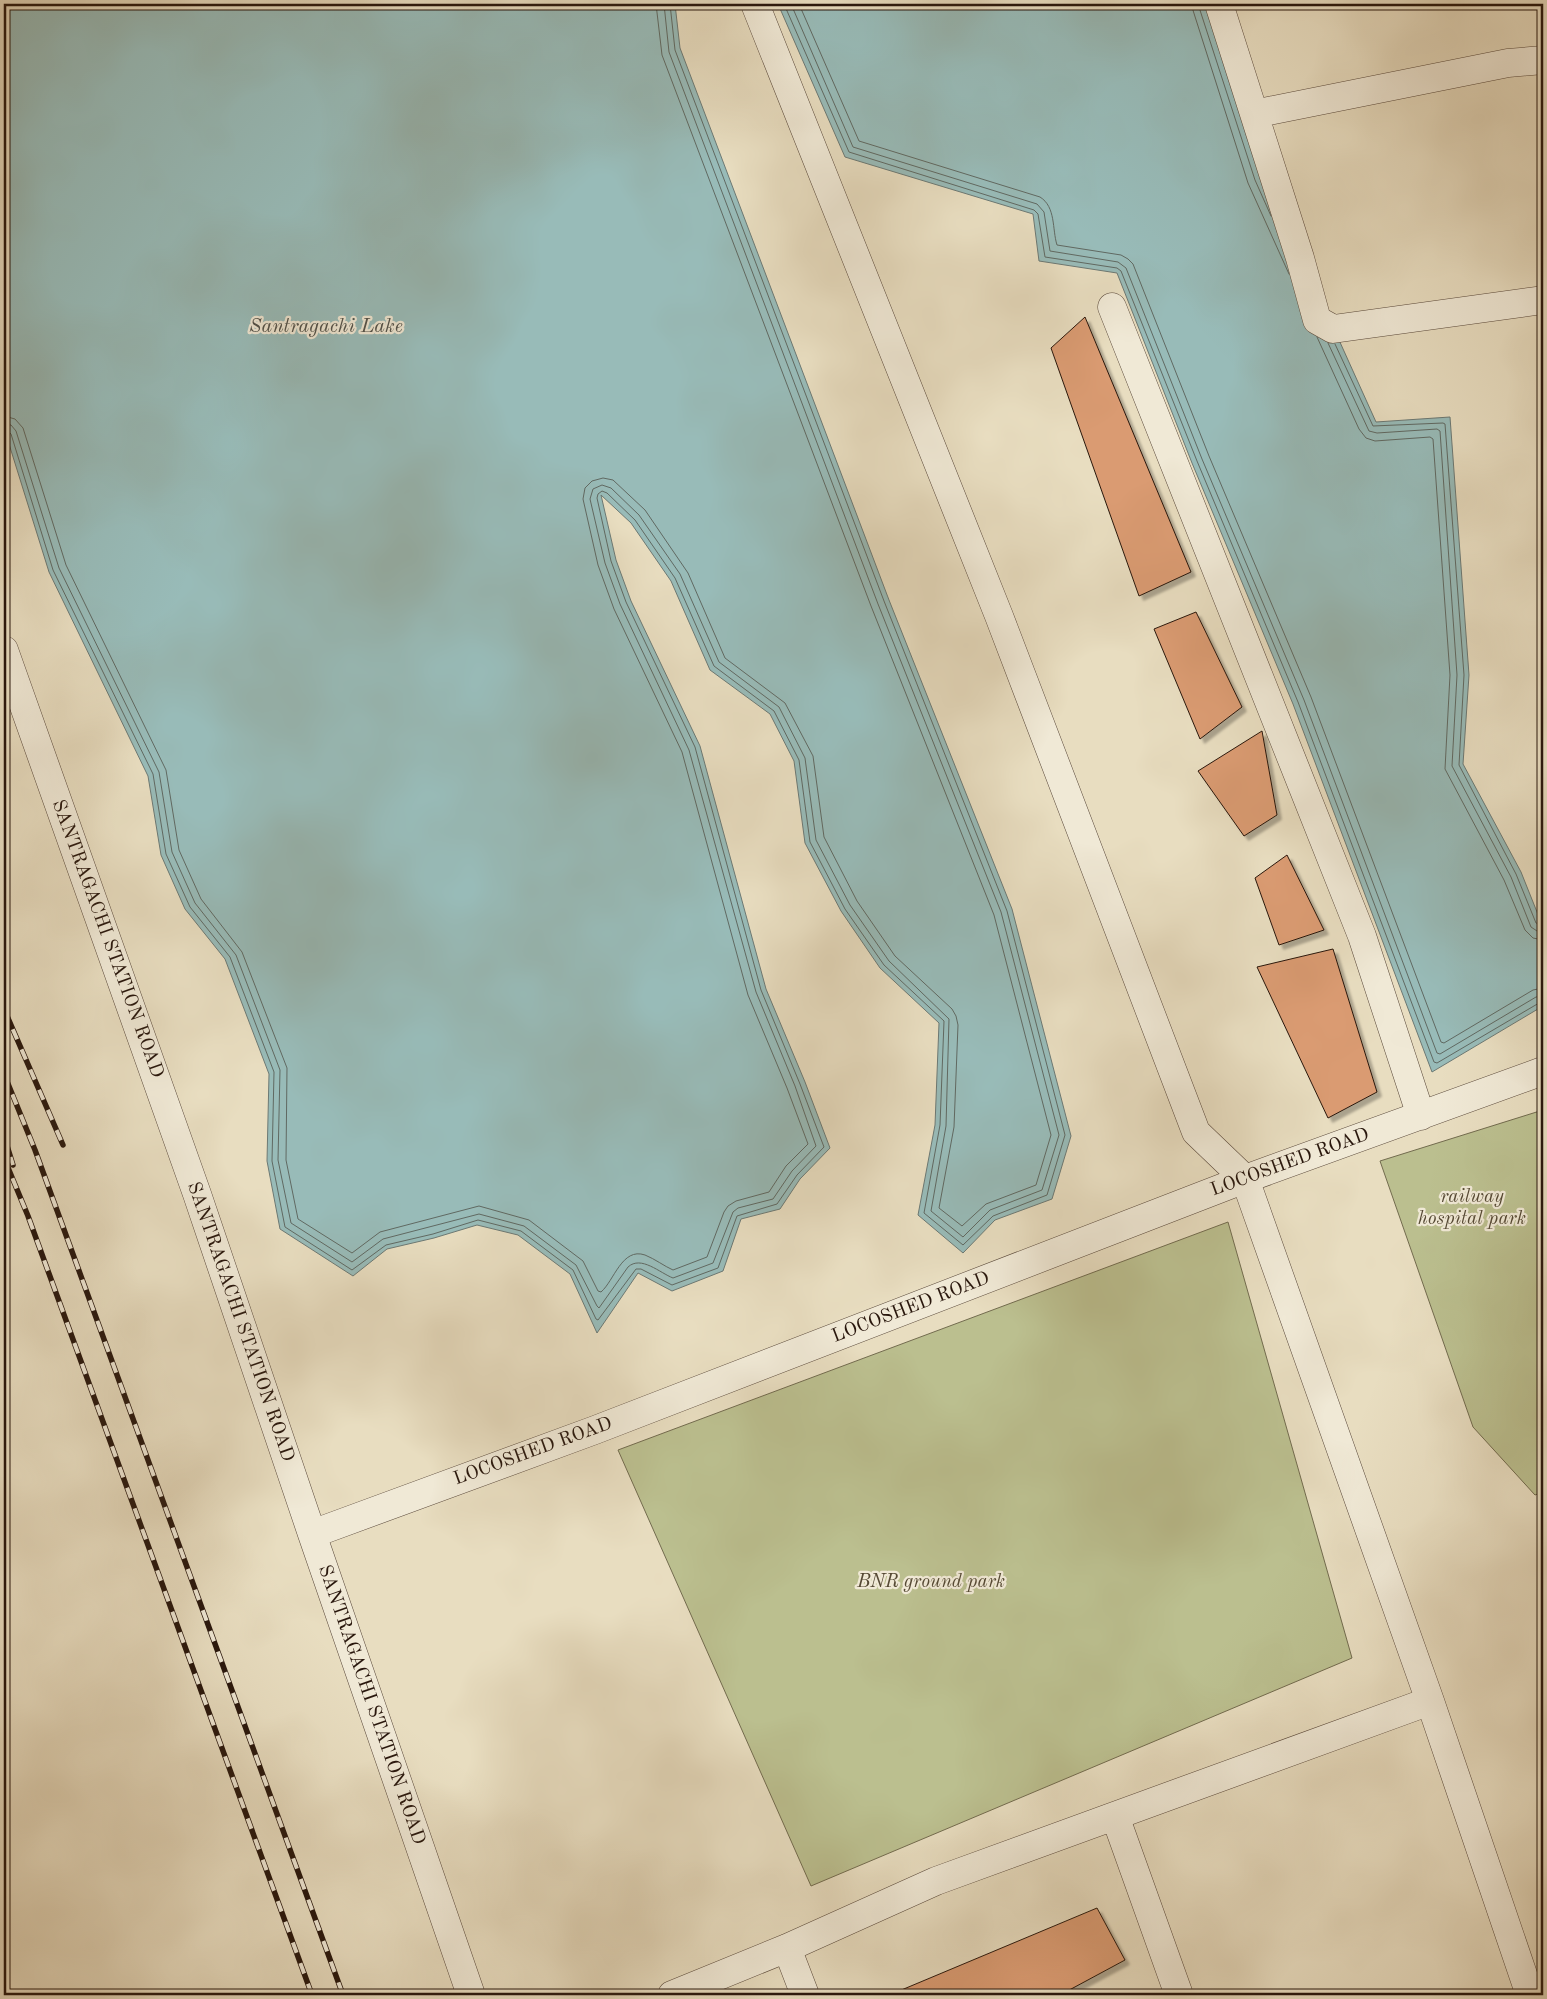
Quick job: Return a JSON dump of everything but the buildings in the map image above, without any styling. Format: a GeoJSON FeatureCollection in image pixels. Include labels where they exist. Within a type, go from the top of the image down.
{"type":"FeatureCollection","features":[{"type":"Feature","properties":{"kind":"street"},"geometry":{"type":"LineString","coordinates":[[756,4],[995,607],[1196,1132],[1244,1179],[1430,1701],[1530,1995]]}},
{"type":"Feature","properties":{"kind":"street"},"geometry":{"type":"LineString","coordinates":[[1219,4],[1300,258],[1317,320],[1334,329],[1543,300]]}},
{"type":"Feature","properties":{"kind":"street"},"geometry":{"type":"LineString","coordinates":[[1254,114],[1508,63],[1543,60]]}},
{"type":"Feature","properties":{"kind":"street"},"geometry":{"type":"LineString","coordinates":[[1112,306],[1362,936],[1421,1116]]}},
{"type":"Feature","properties":{"kind":"street","name":"SANTRAGACHI STATION ROAD"},"geometry":{"type":"LineString","coordinates":[[4,650],[194,1185],[471,1995]]}},
{"type":"Feature","properties":{"kind":"street","name":"LOCOSHED ROAD"},"geometry":{"type":"LineString","coordinates":[[312,1534],[595,1430],[1244,1179],[1543,1071]]}},
{"type":"Feature","properties":{"kind":"street"},"geometry":{"type":"LineString","coordinates":[[672,1995],[787,1948],[936,1880],[1430,1701]]}},
{"type":"Feature","properties":{"kind":"street"},"geometry":{"type":"LineString","coordinates":[[1115,1816],[1179,1995]]}},
{"type":"Feature","properties":{"kind":"street"},"geometry":{"type":"LineString","coordinates":[[787,1948],[805,1995]]}},
{"type":"Feature","properties":{"kind":"green space","name":"railway hospital park"},"geometry":{"type":"Polygon","coordinates":[[[1543,1110],[1543,1492],[1535,1495],[1473,1427],[1380,1161],[1543,1110]]]}},
{"type":"Feature","properties":{"kind":"green space","name":"BNR ground park"},"geometry":{"type":"Polygon","coordinates":[[[1228,1222],[1352,1658],[811,1886],[618,1450],[1228,1222]]]}},
{"type":"Feature","properties":{"kind":"water","name":"Santragachi Lake"},"geometry":{"type":"Polygon","coordinates":[[[4,4],[675,4],[680,48],[889,600],[1012,909],[1071,1136],[1052,1199],[995,1220],[963,1253],[918,1215],[935,1125],[939,1023],[880,968],[841,911],[805,843],[794,761],[770,714],[710,670],[671,581],[631,523],[601,495],[616,560],[631,601],[700,746],[766,989],[830,1148],[800,1179],[780,1209],[741,1219],[723,1271],[672,1291],[638,1273],[597,1333],[570,1274],[518,1235],[477,1225],[387,1249],[353,1276],[280,1229],[267,1161],[269,1074],[225,959],[185,909],[161,855],[148,776],[49,572],[4,428],[4,4]]]}},
{"type":"Feature","properties":{"kind":"water"},"geometry":{"type":"Polygon","coordinates":[[[778,4],[1209,4],[1265,176],[1376,422],[1450,417],[1469,675],[1463,764],[1521,872],[1543,927],[1543,1006],[1432,1072],[1293,704],[1192,463],[1117,273],[1039,261],[1033,214],[845,157],[778,4]]]}},
{"type":"Feature","properties":{"kind":"railway"},"geometry":{"type":"LineString","coordinates":[[4,1009],[63,1145]]}},
{"type":"Feature","properties":{"kind":"railway"},"geometry":{"type":"LineString","coordinates":[[4,1074],[35,1150],[343,1995]]}},
{"type":"Feature","properties":{"kind":"railway"},"geometry":{"type":"LineString","coordinates":[[4,1136],[13,1165]]}},
{"type":"Feature","properties":{"kind":"railway"},"geometry":{"type":"LineString","coordinates":[[4,1158],[28,1216],[312,1995]]}}]}
